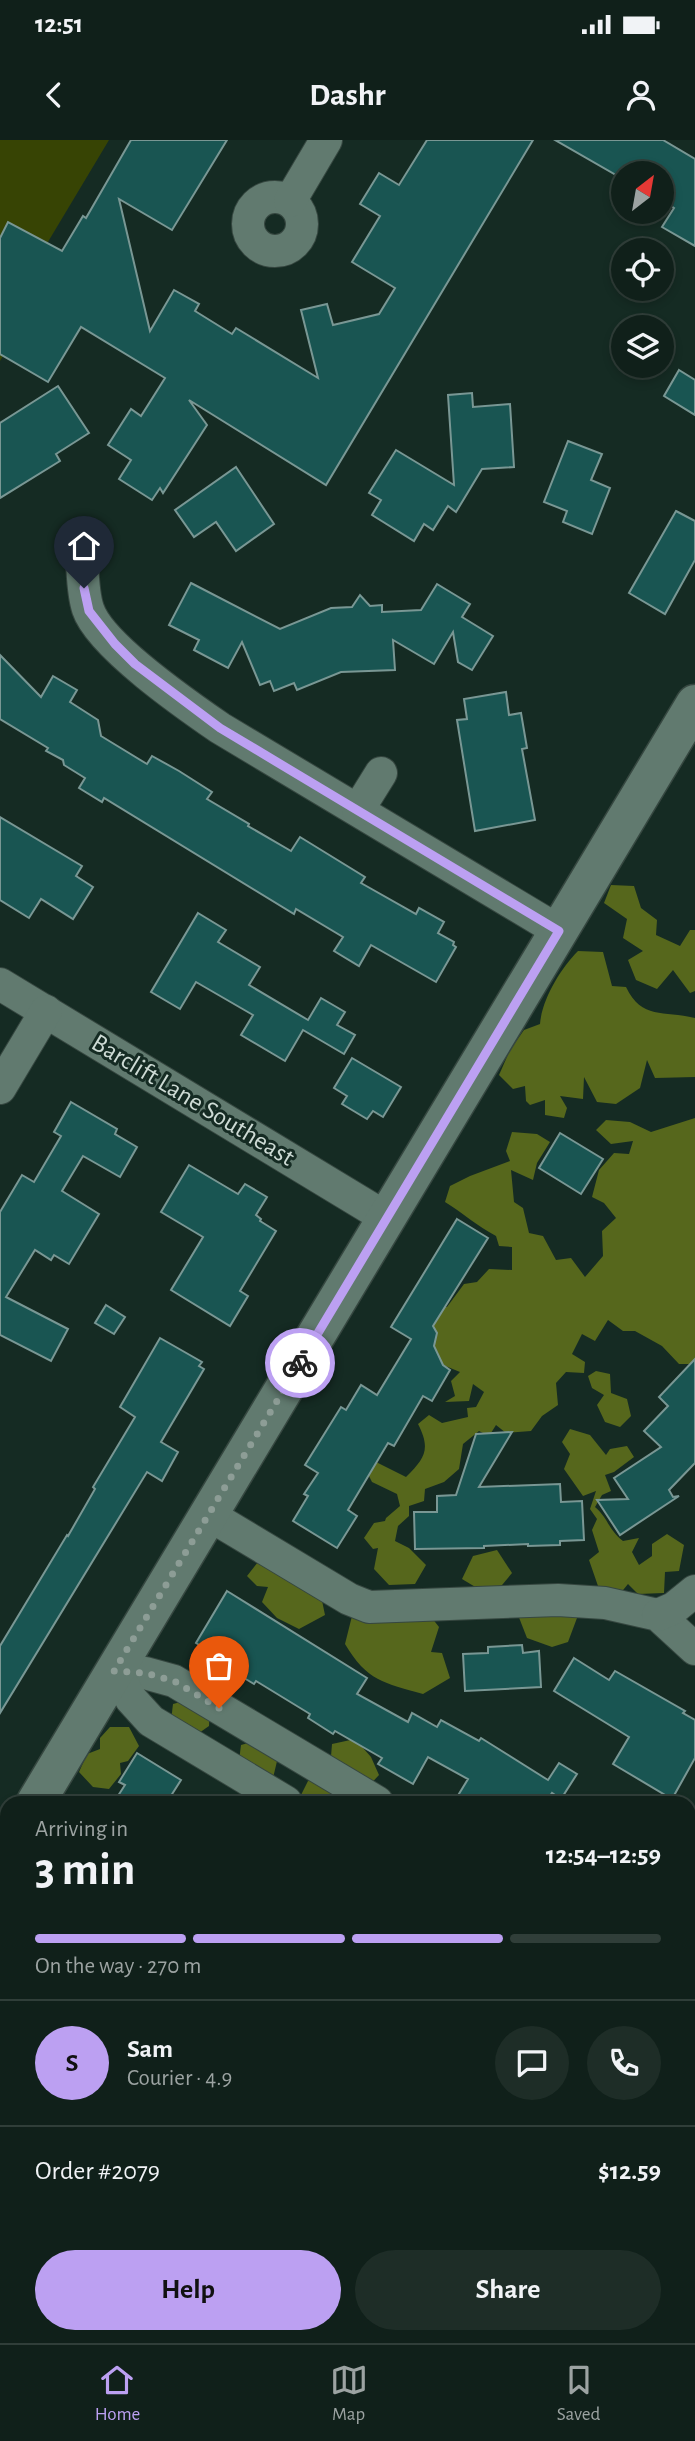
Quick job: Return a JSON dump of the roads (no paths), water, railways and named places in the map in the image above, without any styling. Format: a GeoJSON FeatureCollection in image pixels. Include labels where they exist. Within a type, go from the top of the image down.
{"type":"FeatureCollection","features":[{"type":"Feature","properties":{"kind":"street"},"geometry":{"type":"LineString","coordinates":[[290,201],[326,140]]}},
{"type":"Feature","properties":{"kind":"street"},"geometry":{"type":"LineString","coordinates":[[82,561],[89,611],[97,624],[135,664],[220,728],[559,931]]}},
{"type":"Feature","properties":{"kind":"street"},"geometry":{"type":"LineString","coordinates":[[40,1796],[695,706]]}},
{"type":"Feature","properties":{"kind":"street"},"geometry":{"type":"LineString","coordinates":[[358,810],[381,773]]}},
{"type":"Feature","properties":{"kind":"street","name":"Barclift Lane Southeast"},"geometry":{"type":"LineString","coordinates":[[0,984],[386,1217]]}},
{"type":"Feature","properties":{"kind":"street"},"geometry":{"type":"LineString","coordinates":[[0,1088],[46,1011]]}},
{"type":"Feature","properties":{"kind":"street"},"geometry":{"type":"LineString","coordinates":[[209,1515],[349,1599],[369,1606],[558,1600],[604,1603],[658,1615],[695,1649]]}},
{"type":"Feature","properties":{"kind":"street"},"geometry":{"type":"LineString","coordinates":[[658,1615],[674,1608],[695,1591]]}},
{"type":"Feature","properties":{"kind":"street"},"geometry":{"type":"LineString","coordinates":[[114,1671],[131,1699],[151,1721],[276,1796]]}},
{"type":"Feature","properties":{"kind":"street"},"geometry":{"type":"LineString","coordinates":[[114,1671],[145,1673],[174,1681],[367,1796]]}}]}
